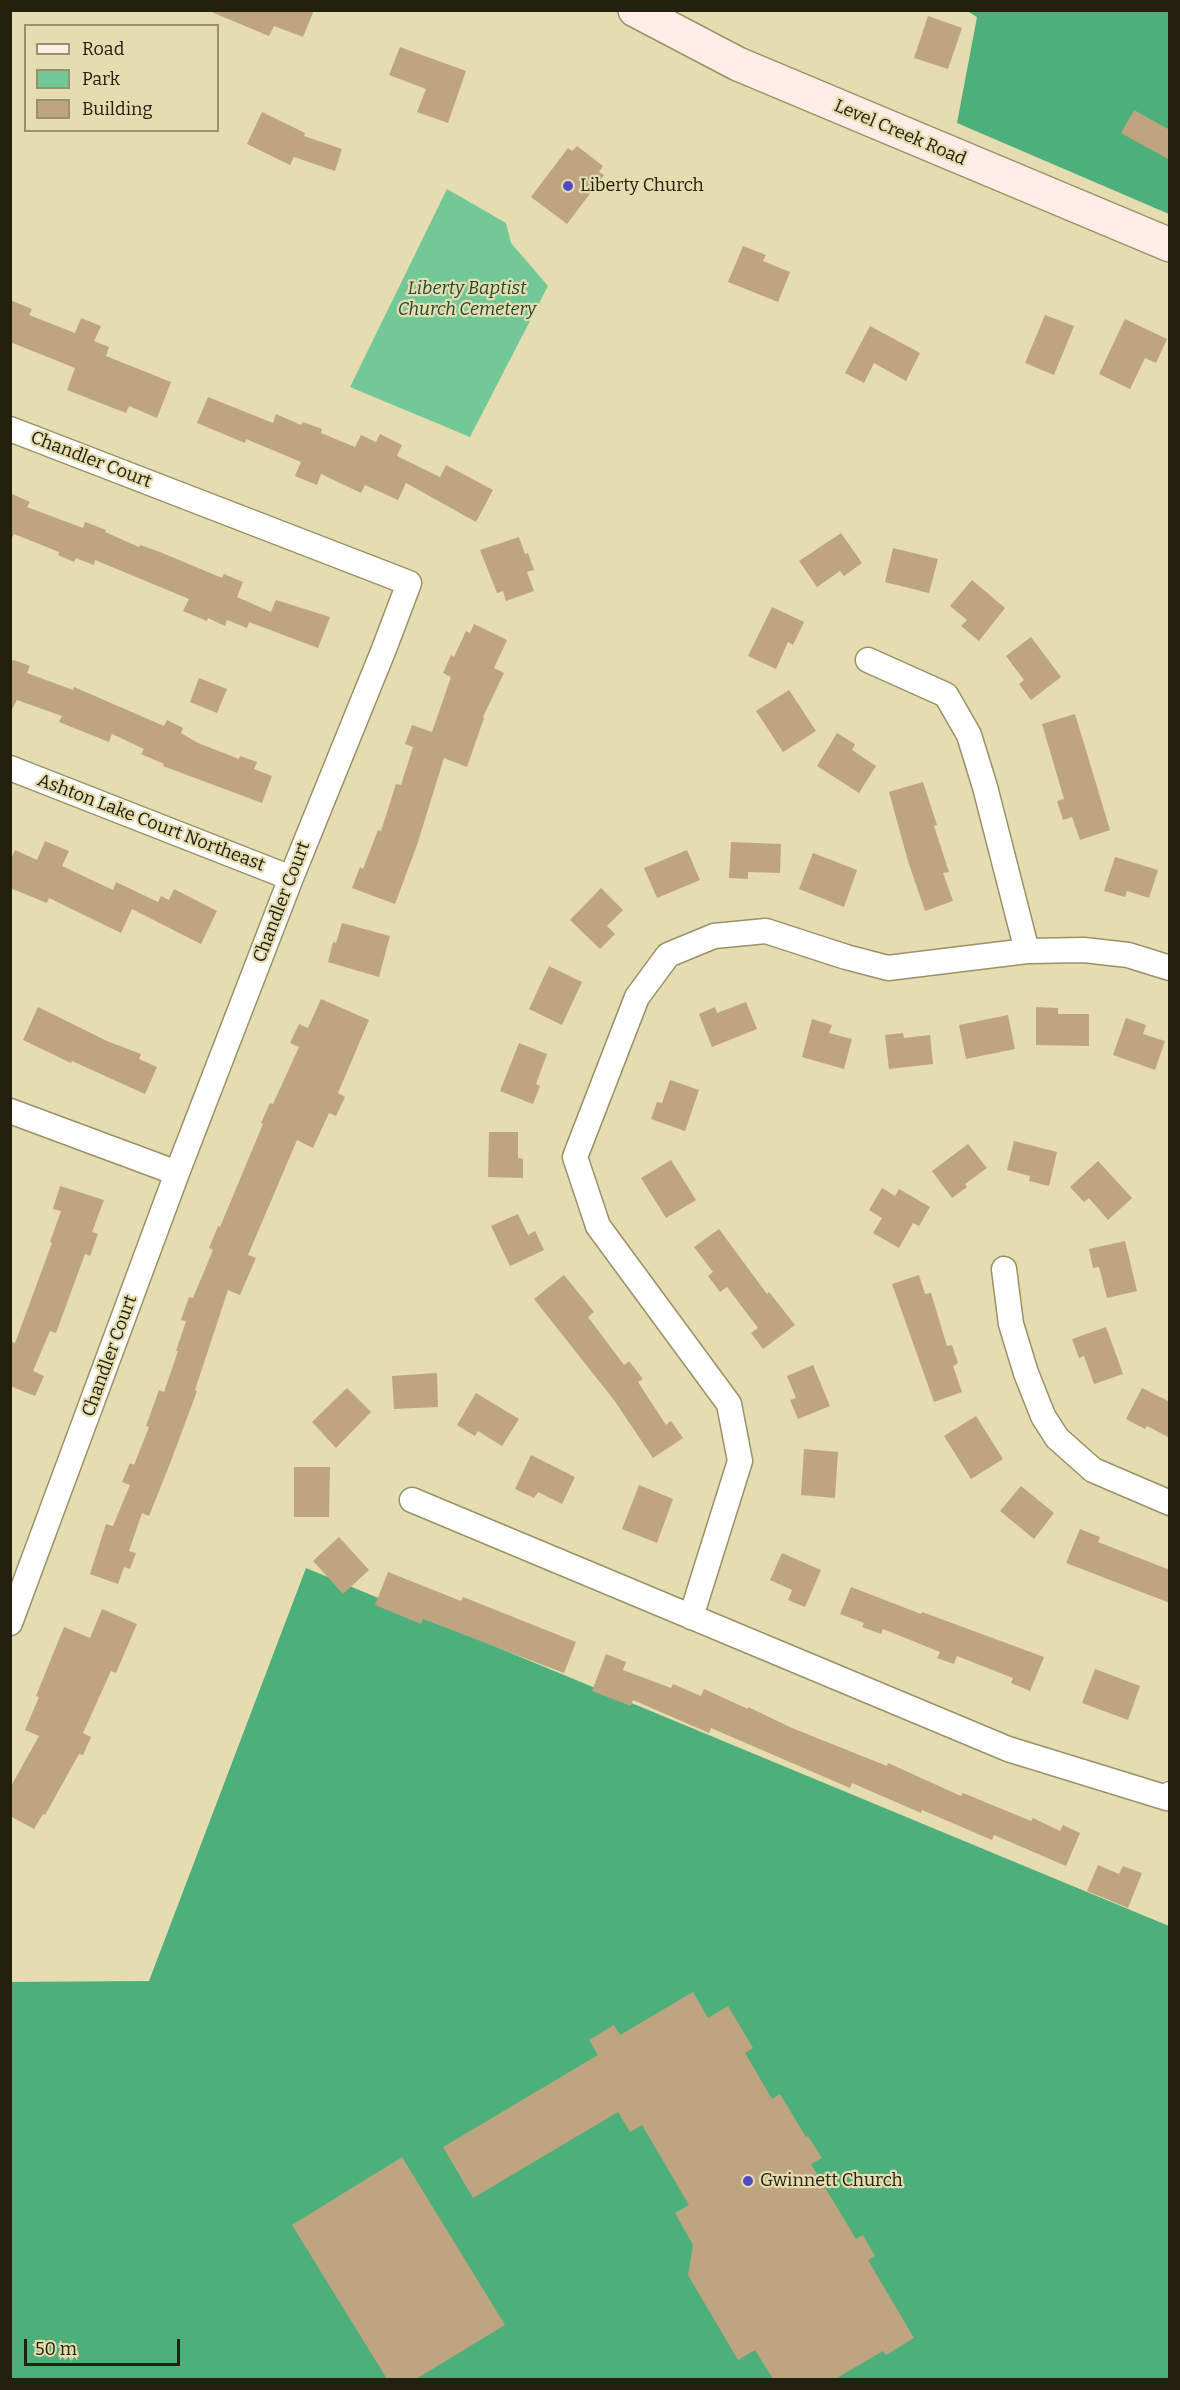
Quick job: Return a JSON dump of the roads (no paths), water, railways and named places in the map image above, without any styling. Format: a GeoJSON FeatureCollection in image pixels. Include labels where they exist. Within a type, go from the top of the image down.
{"type":"FeatureCollection","features":[{"type":"Feature","properties":{"kind":"street","name":"Level Creek Road"},"geometry":{"type":"LineString","coordinates":[[635,10],[738,64],[1170,244]]}},
{"type":"Feature","properties":{"kind":"street","name":"Chandler Court"},"geometry":{"type":"LineString","coordinates":[[10,429],[409,583],[291,878],[177,1173],[10,1623]]}},
{"type":"Feature","properties":{"kind":"street"},"geometry":{"type":"LineString","coordinates":[[868,660],[946,695],[969,735],[985,787],[1027,951]]}},
{"type":"Feature","properties":{"kind":"street","name":"Ashton Lake Court Northeast"},"geometry":{"type":"LineString","coordinates":[[10,768],[291,878]]}},
{"type":"Feature","properties":{"kind":"street"},"geometry":{"type":"LineString","coordinates":[[691,1617],[740,1461],[729,1404],[598,1226],[575,1157],[637,997],[668,955],[714,936],[766,931],[888,968],[1027,951],[1084,950],[1128,955],[1170,968]]}},
{"type":"Feature","properties":{"kind":"street"},"geometry":{"type":"LineString","coordinates":[[10,1111],[177,1173]]}},
{"type":"Feature","properties":{"kind":"street"},"geometry":{"type":"LineString","coordinates":[[1004,1269],[1011,1324],[1026,1373],[1043,1416],[1057,1438],[1093,1470],[1170,1503]]}},
{"type":"Feature","properties":{"kind":"street"},"geometry":{"type":"LineString","coordinates":[[412,1500],[1008,1749],[1167,1798],[1170,1794]]}},
{"type":"Feature","properties":{"kind":"place","name":"Liberty Church"},"geometry":{"type":"Point","coordinates":[568,186]}},
{"type":"Feature","properties":{"kind":"place","name":"Gwinnett Church"},"geometry":{"type":"Point","coordinates":[748,2181]}},
{"type":"Feature","properties":{"kind":"park label","name":"Liberty Baptist Church Cemetery"},"geometry":{"type":"Point","coordinates":[467,299]}}]}
